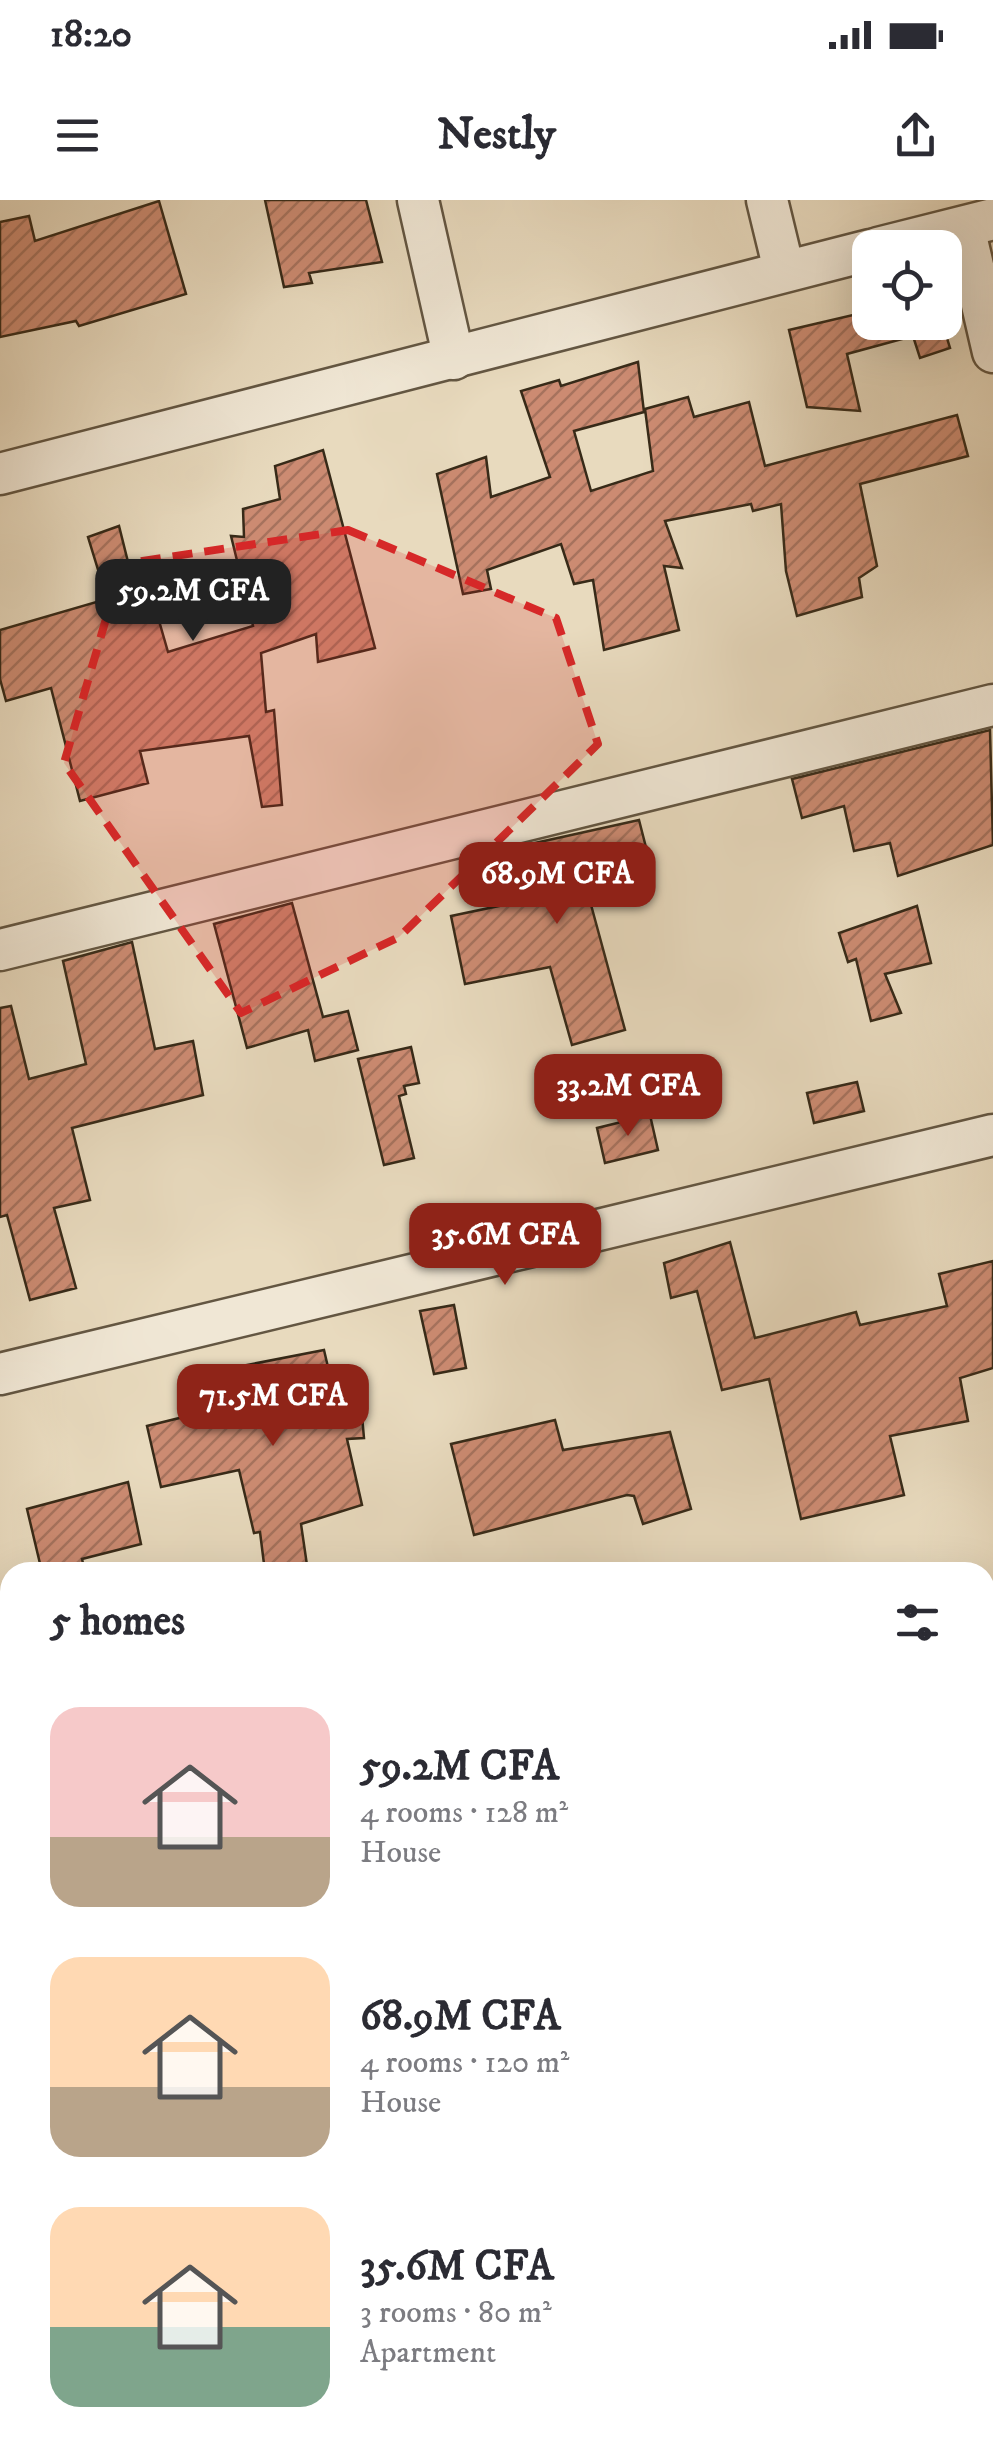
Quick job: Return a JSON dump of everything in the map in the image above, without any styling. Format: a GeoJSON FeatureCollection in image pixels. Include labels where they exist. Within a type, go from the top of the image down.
{"type":"FeatureCollection","features":[{"type":"Feature","properties":{"kind":"street"},"geometry":{"type":"LineString","coordinates":[[418,200],[454,359]]}},
{"type":"Feature","properties":{"kind":"street"},"geometry":{"type":"LineString","coordinates":[[767,200],[784,270]]}},
{"type":"Feature","properties":{"kind":"street"},"geometry":{"type":"LineString","coordinates":[[951,230],[979,223],[993,352]]}},
{"type":"Feature","properties":{"kind":"street"},"geometry":{"type":"LineString","coordinates":[[0,474],[852,254]]}},
{"type":"Feature","properties":{"kind":"street"},"geometry":{"type":"LineString","coordinates":[[0,950],[993,705]]}},
{"type":"Feature","properties":{"kind":"street"},"geometry":{"type":"LineString","coordinates":[[0,1374],[993,1135]]}},
{"type":"Feature","properties":{"kind":"highlighted area"},"geometry":{"type":"Polygon","coordinates":[[[348,530],[556,618],[598,744],[399,937],[241,1013],[64,763],[122,564],[348,530]]]}},
{"type":"Feature","properties":{"kind":"building"},"geometry":{"type":"Polygon","coordinates":[[[265,200],[366,200],[382,262],[309,273],[312,283],[284,287],[265,200]]]}},
{"type":"Feature","properties":{"kind":"building"},"geometry":{"type":"Polygon","coordinates":[[[159,201],[186,294],[79,326],[76,321],[0,337],[0,222],[29,216],[35,241],[159,201]]]}},
{"type":"Feature","properties":{"kind":"building"},"geometry":{"type":"Polygon","coordinates":[[[852,315],[852,340],[898,340],[847,354],[860,411],[807,407],[789,330],[852,315]]]}},
{"type":"Feature","properties":{"kind":"building"},"geometry":{"type":"Polygon","coordinates":[[[914,340],[948,340],[950,348],[920,358],[914,340]]]}},
{"type":"Feature","properties":{"kind":"building"},"geometry":{"type":"Polygon","coordinates":[[[638,362],[644,412],[574,431],[591,491],[653,471],[645,409],[688,397],[694,417],[749,402],[765,466],[957,415],[968,456],[860,484],[877,566],[859,578],[862,597],[797,616],[786,571],[781,504],[753,511],[751,504],[665,521],[682,568],[664,566],[679,630],[604,650],[593,580],[574,584],[561,544],[487,570],[491,589],[463,594],[437,474],[486,457],[491,497],[550,477],[521,391],[559,380],[561,386],[638,362]]]}},
{"type":"Feature","properties":{"kind":"building"},"geometry":{"type":"Polygon","coordinates":[[[323,450],[375,648],[318,662],[316,634],[261,653],[266,712],[274,710],[282,805],[262,807],[249,736],[140,751],[148,783],[80,801],[51,688],[6,701],[0,679],[0,630],[107,599],[88,537],[119,526],[135,590],[149,586],[168,652],[253,626],[231,536],[244,537],[243,509],[280,499],[275,466],[323,450]]]}},
{"type":"Feature","properties":{"kind":"building"},"geometry":{"type":"Polygon","coordinates":[[[990,730],[993,845],[898,876],[890,843],[854,851],[844,806],[802,818],[792,779],[990,730]]]}},
{"type":"Feature","properties":{"kind":"building"},"geometry":{"type":"Polygon","coordinates":[[[639,820],[650,863],[584,879],[625,1030],[572,1045],[550,967],[465,984],[451,916],[537,898],[526,845],[639,820]]]}},
{"type":"Feature","properties":{"kind":"building"},"geometry":{"type":"Polygon","coordinates":[[[292,903],[323,1017],[348,1011],[358,1050],[315,1061],[308,1030],[247,1048],[214,924],[292,903]]]}},
{"type":"Feature","properties":{"kind":"building"},"geometry":{"type":"Polygon","coordinates":[[[917,906],[931,963],[885,974],[901,1013],[871,1021],[856,959],[848,962],[839,933],[917,906]]]}},
{"type":"Feature","properties":{"kind":"building"},"geometry":{"type":"Polygon","coordinates":[[[132,942],[155,1049],[193,1041],[203,1095],[72,1128],[90,1200],[54,1208],[76,1288],[30,1300],[7,1215],[0,1217],[0,1008],[11,1006],[29,1079],[86,1064],[63,961],[132,942]]]}},
{"type":"Feature","properties":{"kind":"building"},"geometry":{"type":"Polygon","coordinates":[[[411,1047],[419,1083],[404,1086],[406,1094],[399,1096],[414,1158],[384,1165],[358,1059],[411,1047]]]}},
{"type":"Feature","properties":{"kind":"building"},"geometry":{"type":"Polygon","coordinates":[[[857,1082],[864,1111],[814,1123],[807,1093],[857,1082]]]}},
{"type":"Feature","properties":{"kind":"building"},"geometry":{"type":"Polygon","coordinates":[[[650,1115],[658,1150],[605,1163],[597,1128],[650,1115]]]}},
{"type":"Feature","properties":{"kind":"building"},"geometry":{"type":"Polygon","coordinates":[[[730,1242],[755,1338],[856,1312],[860,1325],[947,1306],[939,1274],[993,1261],[993,1368],[960,1378],[968,1421],[890,1436],[904,1495],[801,1519],[769,1379],[722,1390],[697,1291],[671,1298],[664,1263],[730,1242]]]}},
{"type":"Feature","properties":{"kind":"building"},"geometry":{"type":"Polygon","coordinates":[[[454,1305],[466,1368],[434,1374],[420,1311],[454,1305]]]}},
{"type":"Feature","properties":{"kind":"building"},"geometry":{"type":"Polygon","coordinates":[[[324,1350],[334,1393],[359,1383],[364,1438],[347,1439],[362,1505],[301,1524],[307,1562],[264,1562],[260,1532],[254,1533],[239,1470],[161,1487],[147,1426],[224,1407],[216,1371],[324,1350]]]}},
{"type":"Feature","properties":{"kind":"building"},"geometry":{"type":"Polygon","coordinates":[[[555,1420],[563,1450],[670,1432],[691,1509],[643,1524],[634,1496],[627,1495],[474,1535],[451,1444],[555,1420]]]}},
{"type":"Feature","properties":{"kind":"building"},"geometry":{"type":"Polygon","coordinates":[[[128,1482],[141,1544],[82,1559],[83,1562],[40,1562],[27,1509],[128,1482]]]}}]}
